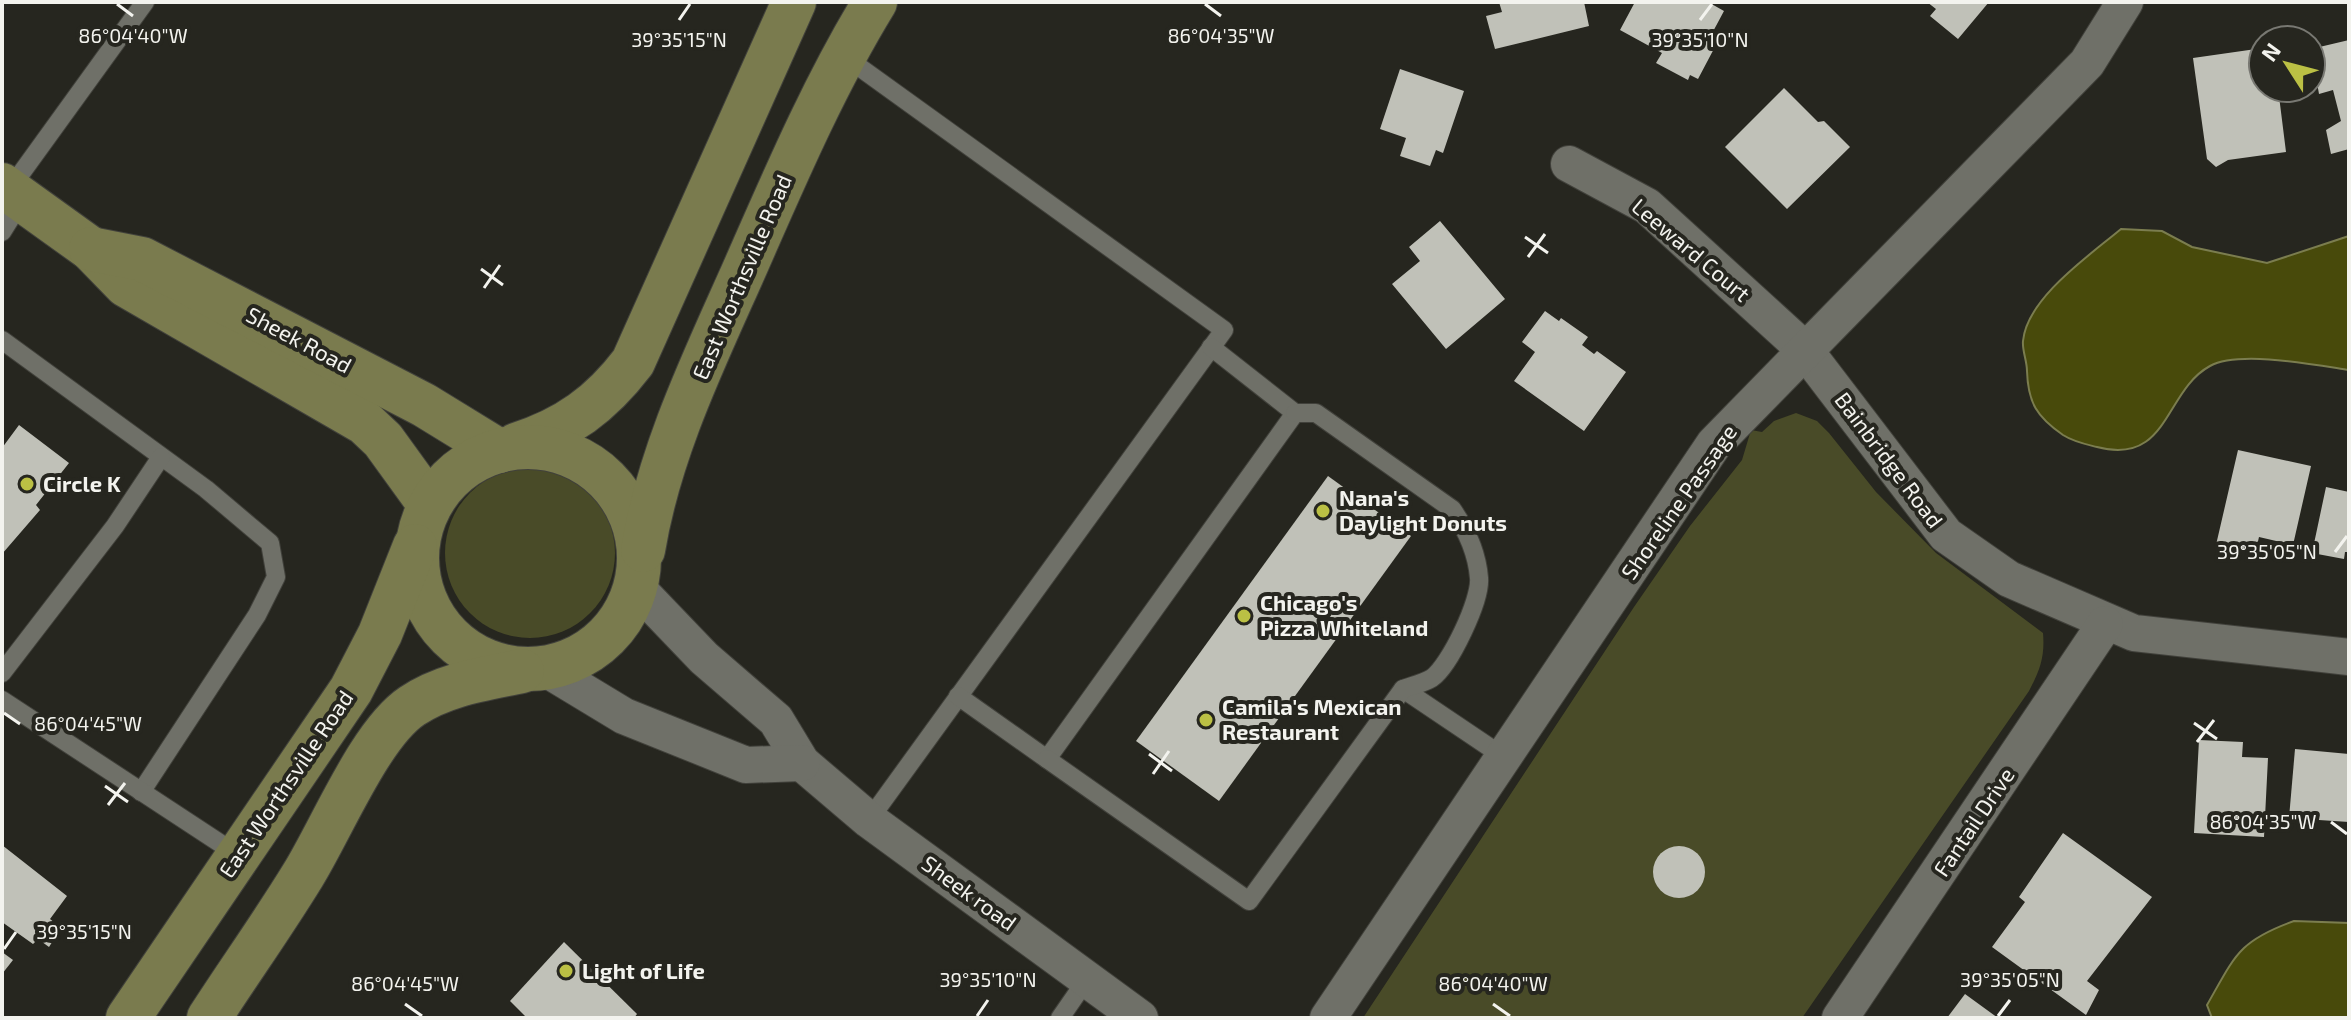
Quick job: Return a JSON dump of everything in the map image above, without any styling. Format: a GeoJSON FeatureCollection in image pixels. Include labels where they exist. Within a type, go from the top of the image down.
{"type":"FeatureCollection","features":[{"type":"Feature","properties":{"kind":"main road"},"geometry":{"type":"LineString","coordinates":[[537,669],[498,666],[468,652],[443,630],[425,602],[417,569],[424,520],[450,478],[478,458],[550,435],[578,419],[612,390],[633,362],[794,2]]}},
{"type":"Feature","properties":{"kind":"main road","name":"East Worthsville Road"},"geometry":{"type":"LineString","coordinates":[[638,575],[663,461],[738,282],[843,55],[875,2]]}},
{"type":"Feature","properties":{"kind":"main road","name":"Sheek Road"},"geometry":{"type":"LineString","coordinates":[[9,202],[91,249],[126,285],[365,423],[383,440],[424,520]]}},
{"type":"Feature","properties":{"kind":"main road","name":"Sheek Road"},"geometry":{"type":"LineString","coordinates":[[91,249],[142,259],[505,449]]}},
{"type":"Feature","properties":{"kind":"main road"},"geometry":{"type":"LineString","coordinates":[[209,1018],[304,873],[372,756],[409,708],[432,694],[470,681],[564,664],[593,649],[617,626],[638,575],[637,531],[625,500],[604,474],[566,453],[545,446],[505,449]]}},
{"type":"Feature","properties":{"kind":"main road","name":"East Worthsville Road"},"geometry":{"type":"LineString","coordinates":[[128,1018],[365,665],[424,520]]}},
{"type":"Feature","properties":{"kind":"street","name":"Shoreline Passage"},"geometry":{"type":"LineString","coordinates":[[1328,1018],[1714,444],[2087,63],[2125,2]]}},
{"type":"Feature","properties":{"kind":"street","name":"Leeward Court"},"geometry":{"type":"LineString","coordinates":[[1569,164],[1647,206],[1804,349]]}},
{"type":"Feature","properties":{"kind":"street","name":"Bainbridge Road"},"geometry":{"type":"LineString","coordinates":[[1804,349],[1946,535],[2009,579],[2105,624],[2134,633],[2349,657]]}},
{"type":"Feature","properties":{"kind":"street","name":"Sheek road"},"geometry":{"type":"LineString","coordinates":[[638,575],[704,658],[776,720],[802,763],[869,820],[1140,1018]]}},
{"type":"Feature","properties":{"kind":"street","name":"Fantail Drive"},"geometry":{"type":"LineString","coordinates":[[1840,1018],[2105,624]]}},
{"type":"Feature","properties":{"kind":"street"},"geometry":{"type":"LineString","coordinates":[[537,669],[624,716],[746,765],[802,763]]}},
{"type":"Feature","properties":{"kind":"lane"},"geometry":{"type":"LineString","coordinates":[[9,202],[145,2]]}},
{"type":"Feature","properties":{"kind":"lane"},"geometry":{"type":"LineString","coordinates":[[843,55],[1224,330],[869,820]]}},
{"type":"Feature","properties":{"kind":"lane"},"geometry":{"type":"LineString","coordinates":[[2,340],[161,457],[270,543],[276,577],[257,615],[141,792]]}},
{"type":"Feature","properties":{"kind":"lane"},"geometry":{"type":"LineString","coordinates":[[958,696],[1249,901],[1403,689],[1432,678],[1465,627],[1480,580],[1468,532],[1452,509],[1316,413],[1295,413],[1211,347]]}},
{"type":"Feature","properties":{"kind":"lane"},"geometry":{"type":"LineString","coordinates":[[1047,759],[1295,413]]}},
{"type":"Feature","properties":{"kind":"lane"},"geometry":{"type":"LineString","coordinates":[[2,673],[115,526],[161,457]]}},
{"type":"Feature","properties":{"kind":"lane"},"geometry":{"type":"LineString","coordinates":[[1403,689],[1504,757]]}},
{"type":"Feature","properties":{"kind":"lane"},"geometry":{"type":"LineString","coordinates":[[2,700],[238,855]]}},
{"type":"Feature","properties":{"kind":"lane"},"geometry":{"type":"LineString","coordinates":[[1060,1018],[1087,979]]}},
{"type":"Feature","properties":{"kind":"green space"},"geometry":{"type":"Polygon","coordinates":[[[1796,413],[1817,421],[1829,433],[1876,492],[1936,553],[2043,633],[2041,663],[2029,691],[1802,1018],[1363,1018],[1634,607],[1690,526],[1742,460],[1751,430],[1762,432],[1774,421],[1796,413]]]}},
{"type":"Feature","properties":{"kind":"green space"},"geometry":{"type":"Polygon","coordinates":[[[530,468],[563,474],[590,493],[609,520],[615,553],[609,586],[590,613],[563,632],[530,638],[497,632],[470,613],[451,586],[445,553],[451,520],[470,493],[497,474],[530,468]]]}},
{"type":"Feature","properties":{"kind":"shaded area"},"geometry":{"type":"Polygon","coordinates":[[[2121,229],[2162,231],[2192,247],[2267,263],[2349,236],[2349,370],[2278,360],[2223,361],[2195,377],[2163,423],[2139,446],[2121,450],[2097,447],[2063,435],[2040,415],[2032,401],[2023,344],[2027,325],[2036,309],[2062,279],[2121,229]]]}},
{"type":"Feature","properties":{"kind":"shaded area"},"geometry":{"type":"Polygon","coordinates":[[[2294,921],[2349,923],[2349,1018],[2212,1018],[2207,1005],[2240,952],[2261,936],[2294,921]]]}},
{"type":"Feature","properties":{"kind":"building"},"geometry":{"type":"Polygon","coordinates":[[[1499,2],[1584,2],[1589,26],[1495,49],[1486,16],[1502,12],[1499,2]]]}},
{"type":"Feature","properties":{"kind":"building"},"geometry":{"type":"Polygon","coordinates":[[[1635,2],[1708,2],[1724,11],[1709,39],[1717,43],[1698,79],[1690,75],[1688,80],[1656,63],[1662,53],[1620,30],[1635,2]]]}},
{"type":"Feature","properties":{"kind":"building"},"geometry":{"type":"Polygon","coordinates":[[[1927,2],[1989,2],[1958,39],[1930,16],[1936,9],[1927,2]]]}},
{"type":"Feature","properties":{"kind":"building"},"geometry":{"type":"Polygon","coordinates":[[[2349,40],[2349,149],[2331,154],[2326,130],[2341,121],[2333,90],[2327,92],[2327,45],[2349,40]]]}},
{"type":"Feature","properties":{"kind":"building"},"geometry":{"type":"Polygon","coordinates":[[[2247,50],[2247,104],[2280,104],[2286,152],[2228,160],[2216,167],[2207,159],[2193,58],[2247,50]]]}},
{"type":"Feature","properties":{"kind":"building"},"geometry":{"type":"Polygon","coordinates":[[[1400,69],[1464,91],[1443,153],[1436,150],[1430,166],[1400,156],[1406,138],[1380,129],[1400,69]]]}},
{"type":"Feature","properties":{"kind":"building"},"geometry":{"type":"Polygon","coordinates":[[[1784,88],[1818,122],[1824,121],[1850,147],[1787,209],[1725,147],[1784,88]]]}},
{"type":"Feature","properties":{"kind":"building"},"geometry":{"type":"Polygon","coordinates":[[[1440,221],[1505,299],[1446,349],[1392,284],[1420,261],[1409,247],[1440,221]]]}},
{"type":"Feature","properties":{"kind":"building"},"geometry":{"type":"Polygon","coordinates":[[[1545,311],[1588,337],[1582,345],[1594,354],[1597,351],[1626,372],[1584,431],[1514,381],[1535,352],[1522,342],[1545,311]]]}},
{"type":"Feature","properties":{"kind":"building","name":"Circle K"},"geometry":{"type":"Polygon","coordinates":[[[19,425],[69,463],[36,505],[40,510],[2,554],[2,448],[19,425]]]}},
{"type":"Feature","properties":{"kind":"building"},"geometry":{"type":"Polygon","coordinates":[[[2238,450],[2311,466],[2293,545],[2259,537],[2255,554],[2216,545],[2238,450]]]}},
{"type":"Feature","properties":{"kind":"building"},"geometry":{"type":"Polygon","coordinates":[[[1328,476],[1411,536],[1219,801],[1136,741],[1328,476]]]}},
{"type":"Feature","properties":{"kind":"building"},"geometry":{"type":"Polygon","coordinates":[[[2326,487],[2349,492],[2349,552],[2345,552],[2344,559],[2312,553],[2326,487]]]}},
{"type":"Feature","properties":{"kind":"building"},"geometry":{"type":"Polygon","coordinates":[[[2199,740],[2243,742],[2242,757],[2268,758],[2264,837],[2194,833],[2199,740]]]}},
{"type":"Feature","properties":{"kind":"building"},"geometry":{"type":"Polygon","coordinates":[[[2295,749],[2349,754],[2349,822],[2289,818],[2295,749]]]}},
{"type":"Feature","properties":{"kind":"building"},"geometry":{"type":"Polygon","coordinates":[[[2063,833],[2152,897],[2087,981],[2099,990],[2086,1015],[1992,947],[2025,902],[2019,897],[2063,833]]]}},
{"type":"Feature","properties":{"kind":"building"},"geometry":{"type":"Polygon","coordinates":[[[2,845],[67,896],[50,919],[61,928],[49,947],[38,939],[33,944],[2,922],[2,845]]]}},
{"type":"Feature","properties":{"kind":"building"},"geometry":{"type":"Polygon","coordinates":[[[1679,846],[1697,854],[1705,872],[1697,890],[1679,898],[1661,890],[1653,872],[1661,854],[1679,846]]]}},
{"type":"Feature","properties":{"kind":"building","name":"Light of Life"},"geometry":{"type":"Polygon","coordinates":[[[564,942],[637,1014],[634,1018],[527,1018],[510,1001],[564,942]]]}},
{"type":"Feature","properties":{"kind":"building"},"geometry":{"type":"Polygon","coordinates":[[[2,952],[13,960],[2,974],[2,952]]]}},
{"type":"Feature","properties":{"kind":"building"},"geometry":{"type":"Polygon","coordinates":[[[1965,994],[1998,1018],[1947,1018],[1965,994]]]}},
{"type":"Feature","properties":{"kind":"place","name":"Circle K"},"geometry":{"type":"Point","coordinates":[27,484]}},
{"type":"Feature","properties":{"kind":"place","name":"Nana's Daylight Donuts"},"geometry":{"type":"Point","coordinates":[1323,511]}},
{"type":"Feature","properties":{"kind":"place","name":"Chicago's Pizza Whiteland"},"geometry":{"type":"Point","coordinates":[1244,616]}},
{"type":"Feature","properties":{"kind":"place","name":"Camila's Mexican Restaurant"},"geometry":{"type":"Point","coordinates":[1206,720]}},
{"type":"Feature","properties":{"kind":"place","name":"Light of Life"},"geometry":{"type":"Point","coordinates":[566,971]}}]}
